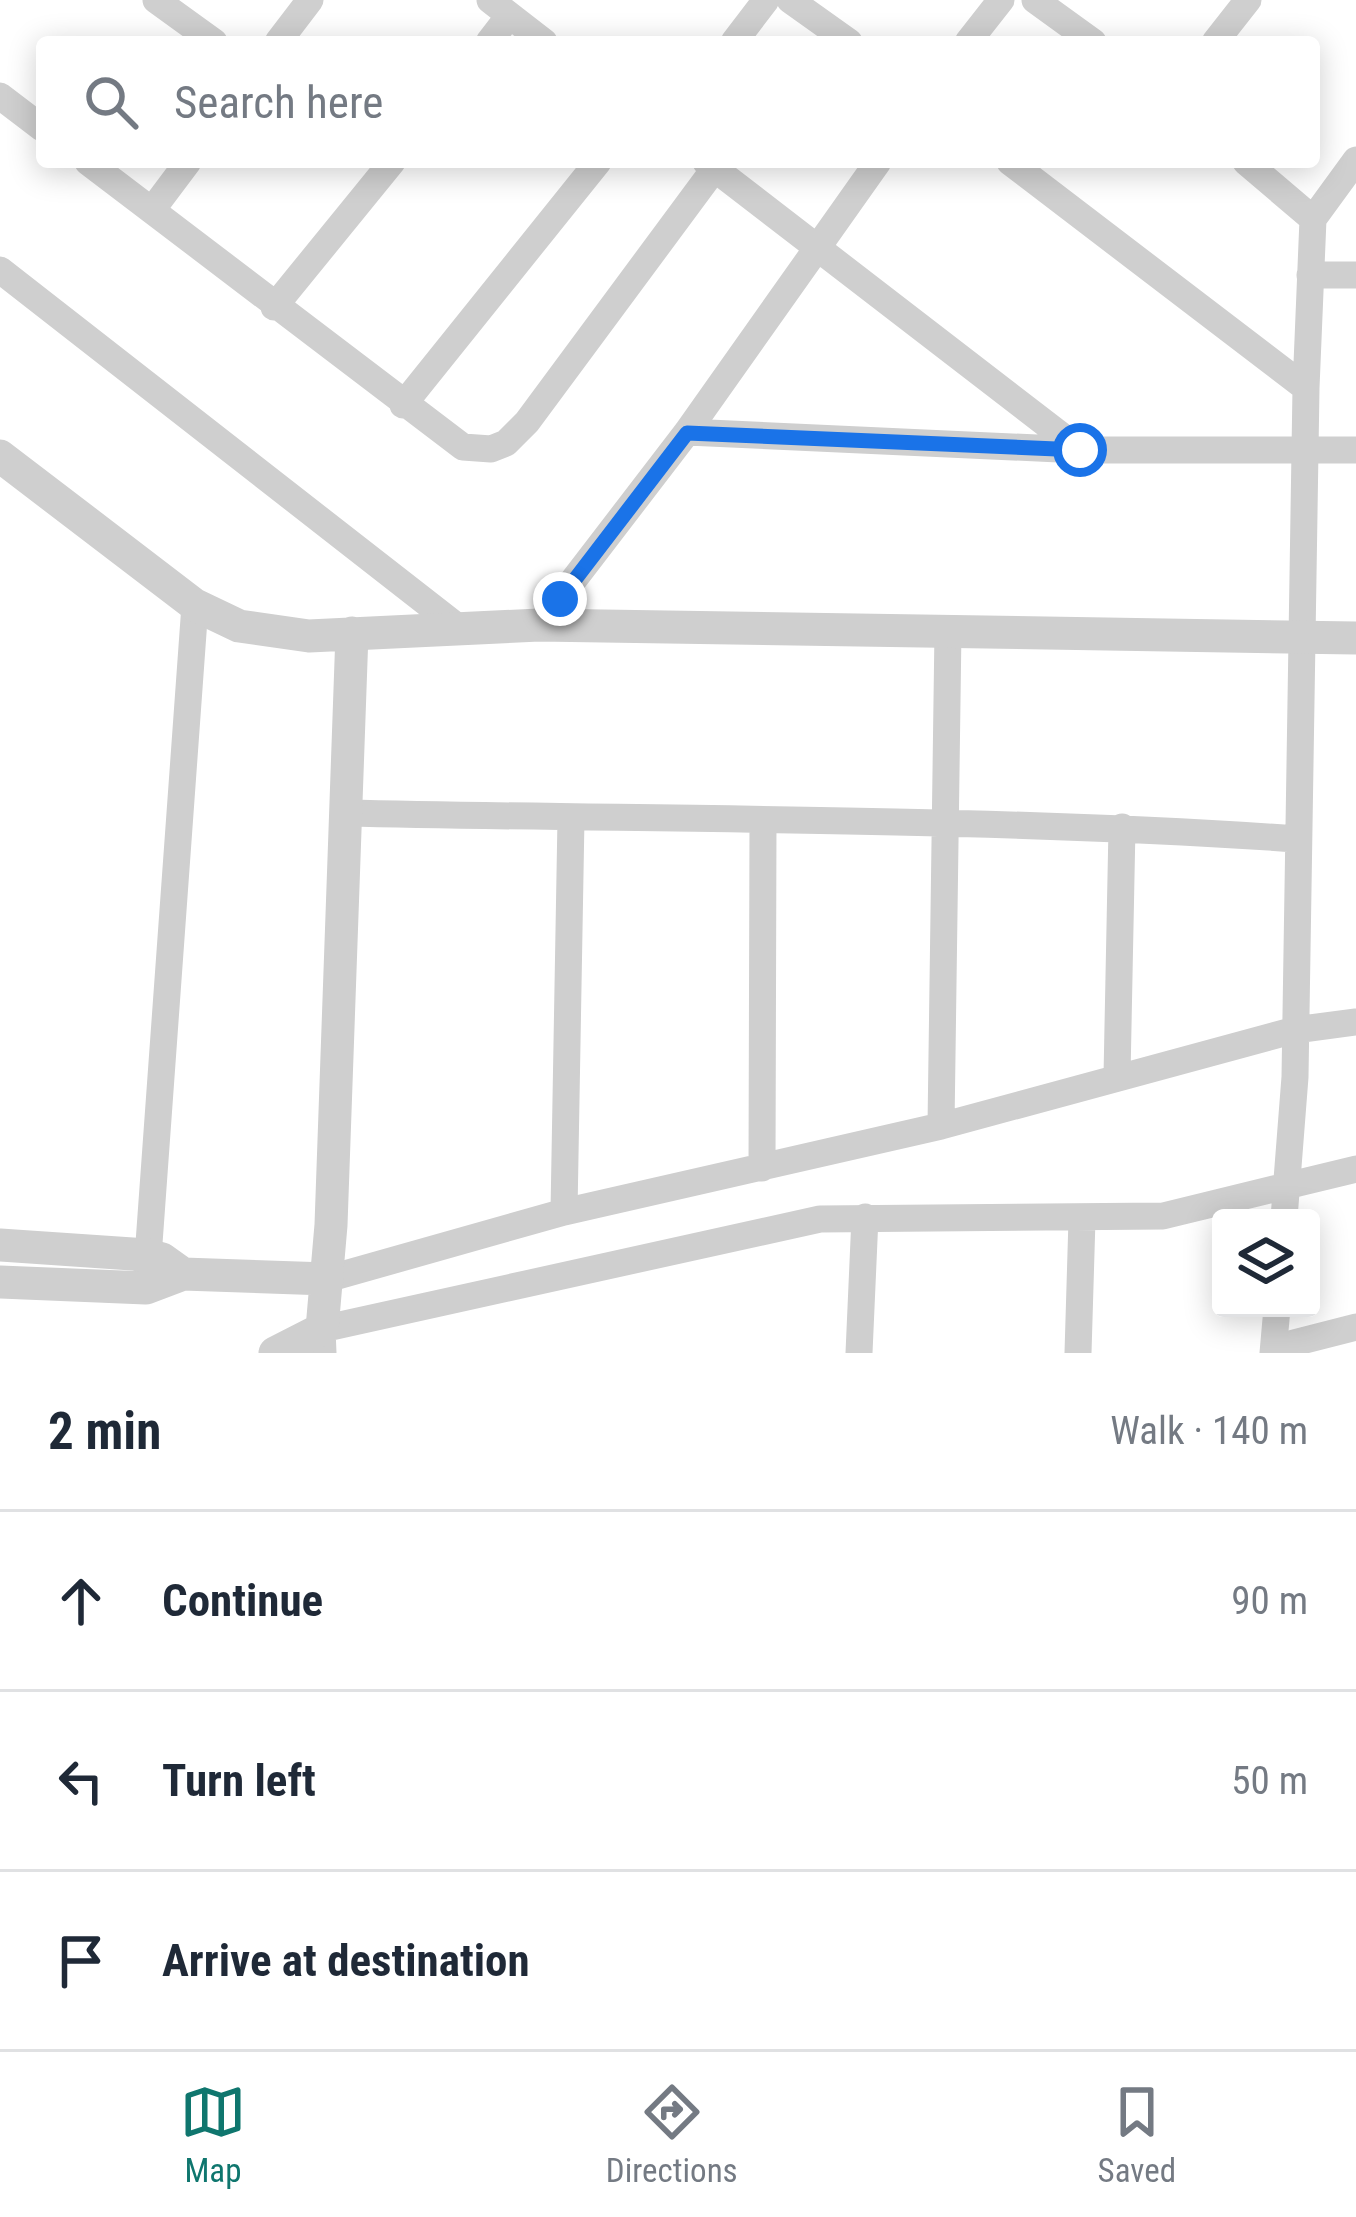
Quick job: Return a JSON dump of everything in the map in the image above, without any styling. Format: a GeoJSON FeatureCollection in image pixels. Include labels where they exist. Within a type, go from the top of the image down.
{"type":"FeatureCollection","features":[{"type":"Feature","properties":{"kind":"street"},"geometry":{"type":"LineString","coordinates":[[156,0],[206,36]]}},
{"type":"Feature","properties":{"kind":"street"},"geometry":{"type":"LineString","coordinates":[[283,36],[310,0]]}},
{"type":"Feature","properties":{"kind":"street"},"geometry":{"type":"LineString","coordinates":[[739,36],[766,0]]}},
{"type":"Feature","properties":{"kind":"street"},"geometry":{"type":"LineString","coordinates":[[790,0],[841,36]]}},
{"type":"Feature","properties":{"kind":"street"},"geometry":{"type":"LineString","coordinates":[[973,36],[1001,0]]}},
{"type":"Feature","properties":{"kind":"street"},"geometry":{"type":"LineString","coordinates":[[1035,0],[1085,36]]}},
{"type":"Feature","properties":{"kind":"street"},"geometry":{"type":"LineString","coordinates":[[1219,36],[1248,0]]}},
{"type":"Feature","properties":{"kind":"street"},"geometry":{"type":"LineString","coordinates":[[500,8],[536,36]]}},
{"type":"Feature","properties":{"kind":"street"},"geometry":{"type":"LineString","coordinates":[[0,96],[36,123]]}},
{"type":"Feature","properties":{"kind":"street"},"geometry":{"type":"LineString","coordinates":[[1285,1209],[1295,1030],[1313,219],[1356,160]]}},
{"type":"Feature","properties":{"kind":"street"},"geometry":{"type":"LineString","coordinates":[[96,168],[403,405],[463,447],[478,450],[506,443],[527,422],[709,168]]}},
{"type":"Feature","properties":{"kind":"street"},"geometry":{"type":"LineString","coordinates":[[152,210],[184,168]]}},
{"type":"Feature","properties":{"kind":"street"},"geometry":{"type":"LineString","coordinates":[[274,308],[387,168]]}},
{"type":"Feature","properties":{"kind":"street"},"geometry":{"type":"LineString","coordinates":[[403,405],[593,168]]}},
{"type":"Feature","properties":{"kind":"street"},"geometry":{"type":"LineString","coordinates":[[715,168],[1080,450]]}},
{"type":"Feature","properties":{"kind":"street"},"geometry":{"type":"LineString","coordinates":[[539,626],[687,433],[874,168]]}},
{"type":"Feature","properties":{"kind":"street"},"geometry":{"type":"LineString","coordinates":[[1018,168],[1306,388]]}},
{"type":"Feature","properties":{"kind":"street"},"geometry":{"type":"LineString","coordinates":[[1253,168],[1313,219]]}},
{"type":"Feature","properties":{"kind":"street"},"geometry":{"type":"LineString","coordinates":[[0,270],[459,628]]}},
{"type":"Feature","properties":{"kind":"street"},"geometry":{"type":"LineString","coordinates":[[1310,275],[1356,275]]}},
{"type":"Feature","properties":{"kind":"street"},"geometry":{"type":"LineString","coordinates":[[687,433],[1080,450],[1356,450]]}},
{"type":"Feature","properties":{"kind":"street"},"geometry":{"type":"LineString","coordinates":[[0,456],[195,605],[238,626],[273,633],[309,636],[539,626],[1356,638]]}},
{"type":"Feature","properties":{"kind":"street"},"geometry":{"type":"LineString","coordinates":[[147,1272],[195,605]]}},
{"type":"Feature","properties":{"kind":"street"},"geometry":{"type":"LineString","coordinates":[[941,1126],[949,630]]}},
{"type":"Feature","properties":{"kind":"street"},"geometry":{"type":"LineString","coordinates":[[322,1341],[332,1225],[352,632]]}},
{"type":"Feature","properties":{"kind":"street"},"geometry":{"type":"LineString","coordinates":[[344,813],[946,820],[1298,838]]}},
{"type":"Feature","properties":{"kind":"street"},"geometry":{"type":"LineString","coordinates":[[564,1211],[571,818]]}},
{"type":"Feature","properties":{"kind":"street"},"geometry":{"type":"LineString","coordinates":[[762,1168],[763,821]]}},
{"type":"Feature","properties":{"kind":"street"},"geometry":{"type":"LineString","coordinates":[[1117,1076],[1122,826]]}},
{"type":"Feature","properties":{"kind":"street"},"geometry":{"type":"LineString","coordinates":[[0,1282],[147,1272],[162,1259],[183,1274],[326,1279],[564,1211],[941,1126],[1295,1030],[1356,1022]]}},
{"type":"Feature","properties":{"kind":"street"},"geometry":{"type":"LineString","coordinates":[[275,1353],[730,1237],[820,1219],[1163,1216],[1356,1169]]}},
{"type":"Feature","properties":{"kind":"street"},"geometry":{"type":"LineString","coordinates":[[859,1353],[865,1216]]}},
{"type":"Feature","properties":{"kind":"street"},"geometry":{"type":"LineString","coordinates":[[1078,1353],[1082,1219]]}},
{"type":"Feature","properties":{"kind":"street"},"geometry":{"type":"LineString","coordinates":[[0,1245],[147,1272]]}},
{"type":"Feature","properties":{"kind":"street"},"geometry":{"type":"LineString","coordinates":[[1275,1317],[1273,1351],[1356,1328]]}},
{"type":"Feature","properties":{"kind":"route"},"geometry":{"type":"LineString","coordinates":[[560,599],[687,433],[1080,450]]}}]}
